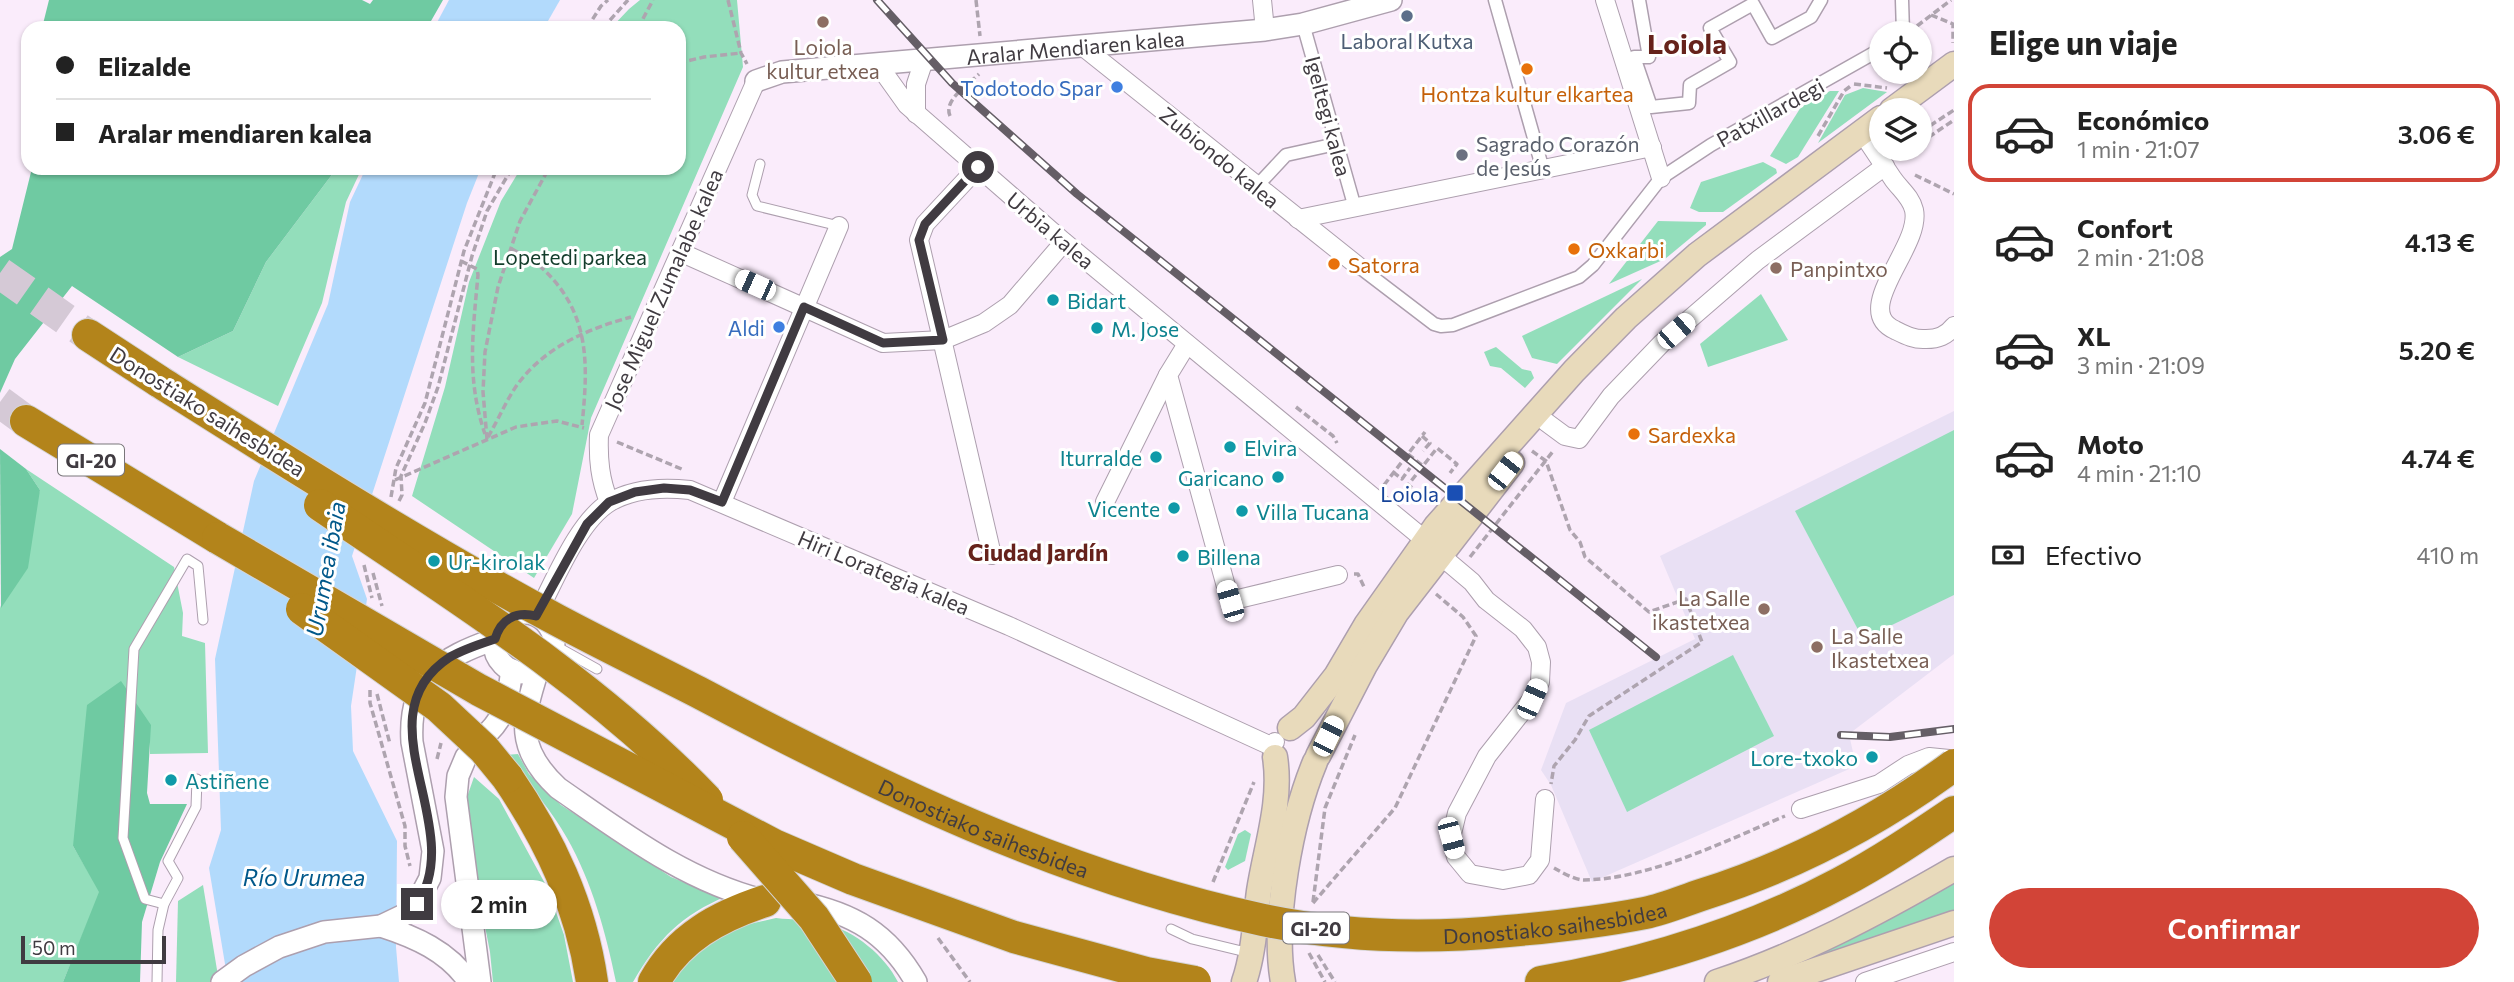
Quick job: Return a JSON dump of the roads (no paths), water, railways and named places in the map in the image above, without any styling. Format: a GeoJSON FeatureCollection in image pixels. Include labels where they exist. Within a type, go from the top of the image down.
{"type":"FeatureCollection","features":[{"type":"Feature","properties":{"kind":"highway","name":"Donostiako saihesbidea"},"geometry":{"type":"LineString","coordinates":[[88,335],[127,361],[159,388],[434,550],[555,619],[820,757],[1003,839],[1161,895],[1266,921],[1394,936],[1466,935],[1573,925],[1650,912],[1756,877],[1822,847],[1873,820],[1954,764]]}},
{"type":"Feature","properties":{"kind":"highway"},"geometry":{"type":"LineString","coordinates":[[159,388],[536,653],[630,726],[689,781],[771,866],[814,918],[856,982]]}},
{"type":"Feature","properties":{"kind":"highway","name":"GI-20"},"geometry":{"type":"LineString","coordinates":[[26,421],[218,538],[479,690],[774,845],[862,882],[1014,937],[1146,973],[1195,982]]}},
{"type":"Feature","properties":{"kind":"highway"},"geometry":{"type":"LineString","coordinates":[[218,538],[247,571],[439,707],[484,749],[507,777],[532,815],[559,865],[582,930],[592,982]]}},
{"type":"Feature","properties":{"kind":"highway"},"geometry":{"type":"LineString","coordinates":[[1541,982],[1599,972],[1661,954],[1788,908],[1840,883],[1907,844],[1954,812]]}},
{"type":"Feature","properties":{"kind":"highway"},"geometry":{"type":"LineString","coordinates":[[654,982],[667,961],[692,936],[722,917],[765,901]]}},
{"type":"Feature","properties":{"kind":"main road"},"geometry":{"type":"LineString","coordinates":[[1898,98],[1954,55]]}},
{"type":"Feature","properties":{"kind":"main road"},"geometry":{"type":"LineString","coordinates":[[1929,98],[1954,80]]}},
{"type":"Feature","properties":{"kind":"main road"},"geometry":{"type":"LineString","coordinates":[[1280,742],[1304,728],[1315,736],[1318,743],[1317,759],[1305,771],[1291,772],[1278,764],[1280,742],[1304,717],[1336,676],[1366,625],[1444,551],[1520,430],[1626,317],[1697,255],[1869,127]]}},
{"type":"Feature","properties":{"kind":"main road"},"geometry":{"type":"LineString","coordinates":[[1283,982],[1281,935],[1287,868],[1294,823],[1303,793],[1317,759],[1365,664],[1396,613],[1525,447],[1556,429],[1635,327],[1703,265],[1869,142]]}},
{"type":"Feature","properties":{"kind":"main road"},"geometry":{"type":"LineString","coordinates":[[1244,982],[1277,797],[1280,742]]}},
{"type":"Feature","properties":{"kind":"main road"},"geometry":{"type":"LineString","coordinates":[[1717,982],[1824,940],[1954,869]]}},
{"type":"Feature","properties":{"kind":"main road"},"geometry":{"type":"LineString","coordinates":[[1780,982],[1954,923]]}},
{"type":"Feature","properties":{"kind":"street"},"geometry":{"type":"LineString","coordinates":[[1262,0],[1265,30]]}},
{"type":"Feature","properties":{"kind":"street","name":"Aralar Mendiaren kalea"},"geometry":{"type":"LineString","coordinates":[[756,81],[782,72],[1265,30],[1303,24],[1389,0]]}},
{"type":"Feature","properties":{"kind":"street"},"geometry":{"type":"LineString","coordinates":[[1495,0],[1543,170]]}},
{"type":"Feature","properties":{"kind":"street"},"geometry":{"type":"LineString","coordinates":[[1605,0],[1661,178]]}},
{"type":"Feature","properties":{"kind":"street"},"geometry":{"type":"LineString","coordinates":[[1639,0],[1649,57],[1634,57],[1651,107],[1689,103],[1689,85],[1730,62],[1710,28],[1753,4],[1772,38],[1811,17],[1821,0]]}},
{"type":"Feature","properties":{"kind":"street"},"geometry":{"type":"LineString","coordinates":[[1902,0],[1903,21]]}},
{"type":"Feature","properties":{"kind":"street","name":"Igeltegi kalea"},"geometry":{"type":"LineString","coordinates":[[1303,24],[1354,208]]}},
{"type":"Feature","properties":{"kind":"street","name":"Zubiondo kalea"},"geometry":{"type":"LineString","coordinates":[[1082,46],[1358,266]]}},
{"type":"Feature","properties":{"kind":"street","name":"Patxillardegi"},"geometry":{"type":"LineString","coordinates":[[1358,266],[1434,324],[1453,325],[1579,277],[1593,265],[1661,178],[1711,145],[1869,56]]}},
{"type":"Feature","properties":{"kind":"street"},"geometry":{"type":"LineString","coordinates":[[916,114],[916,85],[924,60]]}},
{"type":"Feature","properties":{"kind":"street","name":"Urbia kalea"},"geometry":{"type":"LineString","coordinates":[[877,63],[906,105],[916,114],[1187,344],[1444,551],[1486,600],[1523,629],[1537,647],[1541,662],[1540,682],[1532,699],[1487,756],[1457,813],[1451,838],[1456,857],[1470,874],[1503,880],[1529,875],[1540,860],[1545,799]]}},
{"type":"Feature","properties":{"kind":"street","name":"Jose Miguel Zumalabe kalea"},"geometry":{"type":"LineString","coordinates":[[609,502],[598,462],[599,435],[756,81]]}},
{"type":"Feature","properties":{"kind":"street"},"geometry":{"type":"LineString","coordinates":[[1257,186],[1286,155],[1336,144]]}},
{"type":"Feature","properties":{"kind":"street"},"geometry":{"type":"LineString","coordinates":[[1298,219],[1652,147]]}},
{"type":"Feature","properties":{"kind":"street"},"geometry":{"type":"LineString","coordinates":[[1885,161],[1890,173],[1910,200],[1914,223],[1883,294],[1878,308],[1880,318],[1886,326],[1921,340],[1937,338],[1948,333],[1954,326]]}},
{"type":"Feature","properties":{"kind":"street"},"geometry":{"type":"LineString","coordinates":[[978,167],[925,224],[919,240],[992,555]]}},
{"type":"Feature","properties":{"kind":"street"},"geometry":{"type":"LineString","coordinates":[[1556,429],[1579,439],[1611,396],[1662,343],[1758,260],[1890,173]]}},
{"type":"Feature","properties":{"kind":"street"},"geometry":{"type":"LineString","coordinates":[[722,502],[839,226]]}},
{"type":"Feature","properties":{"kind":"street"},"geometry":{"type":"LineString","coordinates":[[680,252],[883,343],[943,340],[984,323],[1010,305],[1064,242]]}},
{"type":"Feature","properties":{"kind":"street"},"geometry":{"type":"LineString","coordinates":[[1105,502],[1168,375],[1187,344]]}},
{"type":"Feature","properties":{"kind":"street"},"geometry":{"type":"LineString","coordinates":[[1168,375],[1230,601],[1338,575]]}},
{"type":"Feature","properties":{"kind":"street","name":"Hiri Lorategia kalea"},"geometry":{"type":"LineString","coordinates":[[536,616],[587,524],[609,502],[635,492],[664,488],[690,490],[1009,626],[1271,746],[1280,742]]}},
{"type":"Feature","properties":{"kind":"street"},"geometry":{"type":"LineString","coordinates":[[518,614],[536,616],[550,628],[554,645],[548,662],[538,670],[521,673],[512,670],[498,658],[495,639],[503,623],[510,617],[518,614]]}},
{"type":"Feature","properties":{"kind":"street"},"geometry":{"type":"LineString","coordinates":[[222,982],[261,956],[301,938],[344,929],[381,926],[406,915],[417,904],[430,878],[433,852],[412,742],[411,728],[416,700],[429,677],[448,659],[459,652],[495,639]]}},
{"type":"Feature","properties":{"kind":"street"},"geometry":{"type":"LineString","coordinates":[[480,982],[456,797],[458,776],[466,757],[506,709],[512,670]]}},
{"type":"Feature","properties":{"kind":"street"},"geometry":{"type":"LineString","coordinates":[[538,670],[525,709],[524,724],[531,753],[547,778],[601,818],[672,864],[733,891],[765,901],[788,900],[813,905],[836,911],[859,922],[880,935],[899,956],[916,982]]}},
{"type":"Feature","properties":{"kind":"street"},"geometry":{"type":"LineString","coordinates":[[1801,809],[1879,784],[1908,765],[1929,757],[1949,759],[1954,764]]}},
{"type":"Feature","properties":{"kind":"street"},"geometry":{"type":"LineString","coordinates":[[381,926],[434,948],[452,961],[469,982]]}},
{"type":"Feature","properties":{"kind":"street"},"geometry":{"type":"LineString","coordinates":[[1865,982],[1954,952]]}},
{"type":"Feature","properties":{"kind":"lane"},"geometry":{"type":"LineString","coordinates":[[760,164],[751,195],[757,206],[839,226]]}},
{"type":"Feature","properties":{"kind":"lane"},"geometry":{"type":"LineString","coordinates":[[164,904],[145,899],[123,838],[134,649],[187,559],[198,566],[203,620]]}},
{"type":"Feature","properties":{"kind":"lane"},"geometry":{"type":"LineString","coordinates":[[554,645],[597,669]]}},
{"type":"Feature","properties":{"kind":"lane"},"geometry":{"type":"LineString","coordinates":[[157,982],[158,930],[164,904],[178,878],[168,861],[196,807],[197,779]]}},
{"type":"Feature","properties":{"kind":"lane"},"geometry":{"type":"LineString","coordinates":[[1171,929],[1192,939],[1251,954]]}},
{"type":"Feature","properties":{"kind":"water"},"geometry":{"type":"Polygon","coordinates":[[[449,0],[560,0],[548,21],[438,21],[449,0]]]}},
{"type":"Feature","properties":{"kind":"water","name":"Río Urumea"},"geometry":{"type":"Polygon","coordinates":[[[363,175],[478,175],[352,556],[367,599],[351,706],[353,751],[397,841],[396,947],[399,982],[228,982],[209,868],[221,830],[215,659],[254,481],[328,304],[350,202],[363,175]]]}},
{"type":"Feature","properties":{"kind":"tunnel"},"geometry":{"type":"LineString","coordinates":[[0,273],[88,335]]}},
{"type":"Feature","properties":{"kind":"tunnel"},"geometry":{"type":"LineString","coordinates":[[0,402],[26,421]]}},
{"type":"Feature","properties":{"kind":"railway"},"geometry":{"type":"LineString","coordinates":[[877,0],[952,83],[1077,194],[1656,657]]}},
{"type":"Feature","properties":{"kind":"railway"},"geometry":{"type":"LineString","coordinates":[[1841,735],[1890,737],[1954,729]]}},
{"type":"Feature","properties":{"kind":"place","name":"Laboral Kutxa"},"geometry":{"type":"Point","coordinates":[1407,16]}},
{"type":"Feature","properties":{"kind":"place","name":"Loiola kultur etxea"},"geometry":{"type":"Point","coordinates":[823,22]}},
{"type":"Feature","properties":{"kind":"place","name":"Hontza kultur elkartea"},"geometry":{"type":"Point","coordinates":[1527,69]}},
{"type":"Feature","properties":{"kind":"place","name":"Todotodo Spar"},"geometry":{"type":"Point","coordinates":[1117,87]}},
{"type":"Feature","properties":{"kind":"place","name":"Sagrado Corazón de Jesús"},"geometry":{"type":"Point","coordinates":[1462,155]}},
{"type":"Feature","properties":{"kind":"place","name":"Oxkarbi"},"geometry":{"type":"Point","coordinates":[1574,249]}},
{"type":"Feature","properties":{"kind":"place","name":"Satorra"},"geometry":{"type":"Point","coordinates":[1334,264]}},
{"type":"Feature","properties":{"kind":"place","name":"Panpintxo"},"geometry":{"type":"Point","coordinates":[1776,268]}},
{"type":"Feature","properties":{"kind":"place","name":"Bidart"},"geometry":{"type":"Point","coordinates":[1053,300]}},
{"type":"Feature","properties":{"kind":"place","name":"Aldi"},"geometry":{"type":"Point","coordinates":[779,327]}},
{"type":"Feature","properties":{"kind":"place","name":"M. Jose"},"geometry":{"type":"Point","coordinates":[1097,328]}},
{"type":"Feature","properties":{"kind":"place","name":"Sardexka"},"geometry":{"type":"Point","coordinates":[1634,434]}},
{"type":"Feature","properties":{"kind":"place","name":"Elvira"},"geometry":{"type":"Point","coordinates":[1230,447]}},
{"type":"Feature","properties":{"kind":"place","name":"Iturralde"},"geometry":{"type":"Point","coordinates":[1156,457]}},
{"type":"Feature","properties":{"kind":"place","name":"Garicano"},"geometry":{"type":"Point","coordinates":[1278,477]}},
{"type":"Feature","properties":{"kind":"place","name":"Loiola"},"geometry":{"type":"Point","coordinates":[1455,493]}},
{"type":"Feature","properties":{"kind":"place","name":"Vicente"},"geometry":{"type":"Point","coordinates":[1174,508]}},
{"type":"Feature","properties":{"kind":"place","name":"Villa Tucana"},"geometry":{"type":"Point","coordinates":[1242,511]}},
{"type":"Feature","properties":{"kind":"place","name":"Billena"},"geometry":{"type":"Point","coordinates":[1183,556]}},
{"type":"Feature","properties":{"kind":"place","name":"Ur-kirolak"},"geometry":{"type":"Point","coordinates":[434,561]}},
{"type":"Feature","properties":{"kind":"place","name":"La Salle ikastetxea"},"geometry":{"type":"Point","coordinates":[1764,609]}},
{"type":"Feature","properties":{"kind":"place","name":"La Salle Ikastetxea"},"geometry":{"type":"Point","coordinates":[1817,647]}},
{"type":"Feature","properties":{"kind":"place","name":"Lore-txoko"},"geometry":{"type":"Point","coordinates":[1872,757]}},
{"type":"Feature","properties":{"kind":"place","name":"Astiñene"},"geometry":{"type":"Point","coordinates":[171,780]}},
{"type":"Feature","properties":{"kind":"district","name":"Loiola"},"geometry":{"type":"Point","coordinates":[1687,43]}},
{"type":"Feature","properties":{"kind":"district","name":"Ciudad Jardín"},"geometry":{"type":"Point","coordinates":[1038,552]}},
{"type":"Feature","properties":{"kind":"park label","name":"Lopetedi parkea"},"geometry":{"type":"Point","coordinates":[570,256]}},
{"type":"Feature","properties":{"kind":"water label","name":"Urumea ibaia"},"geometry":{"type":"Point","coordinates":[325,569]}}]}
